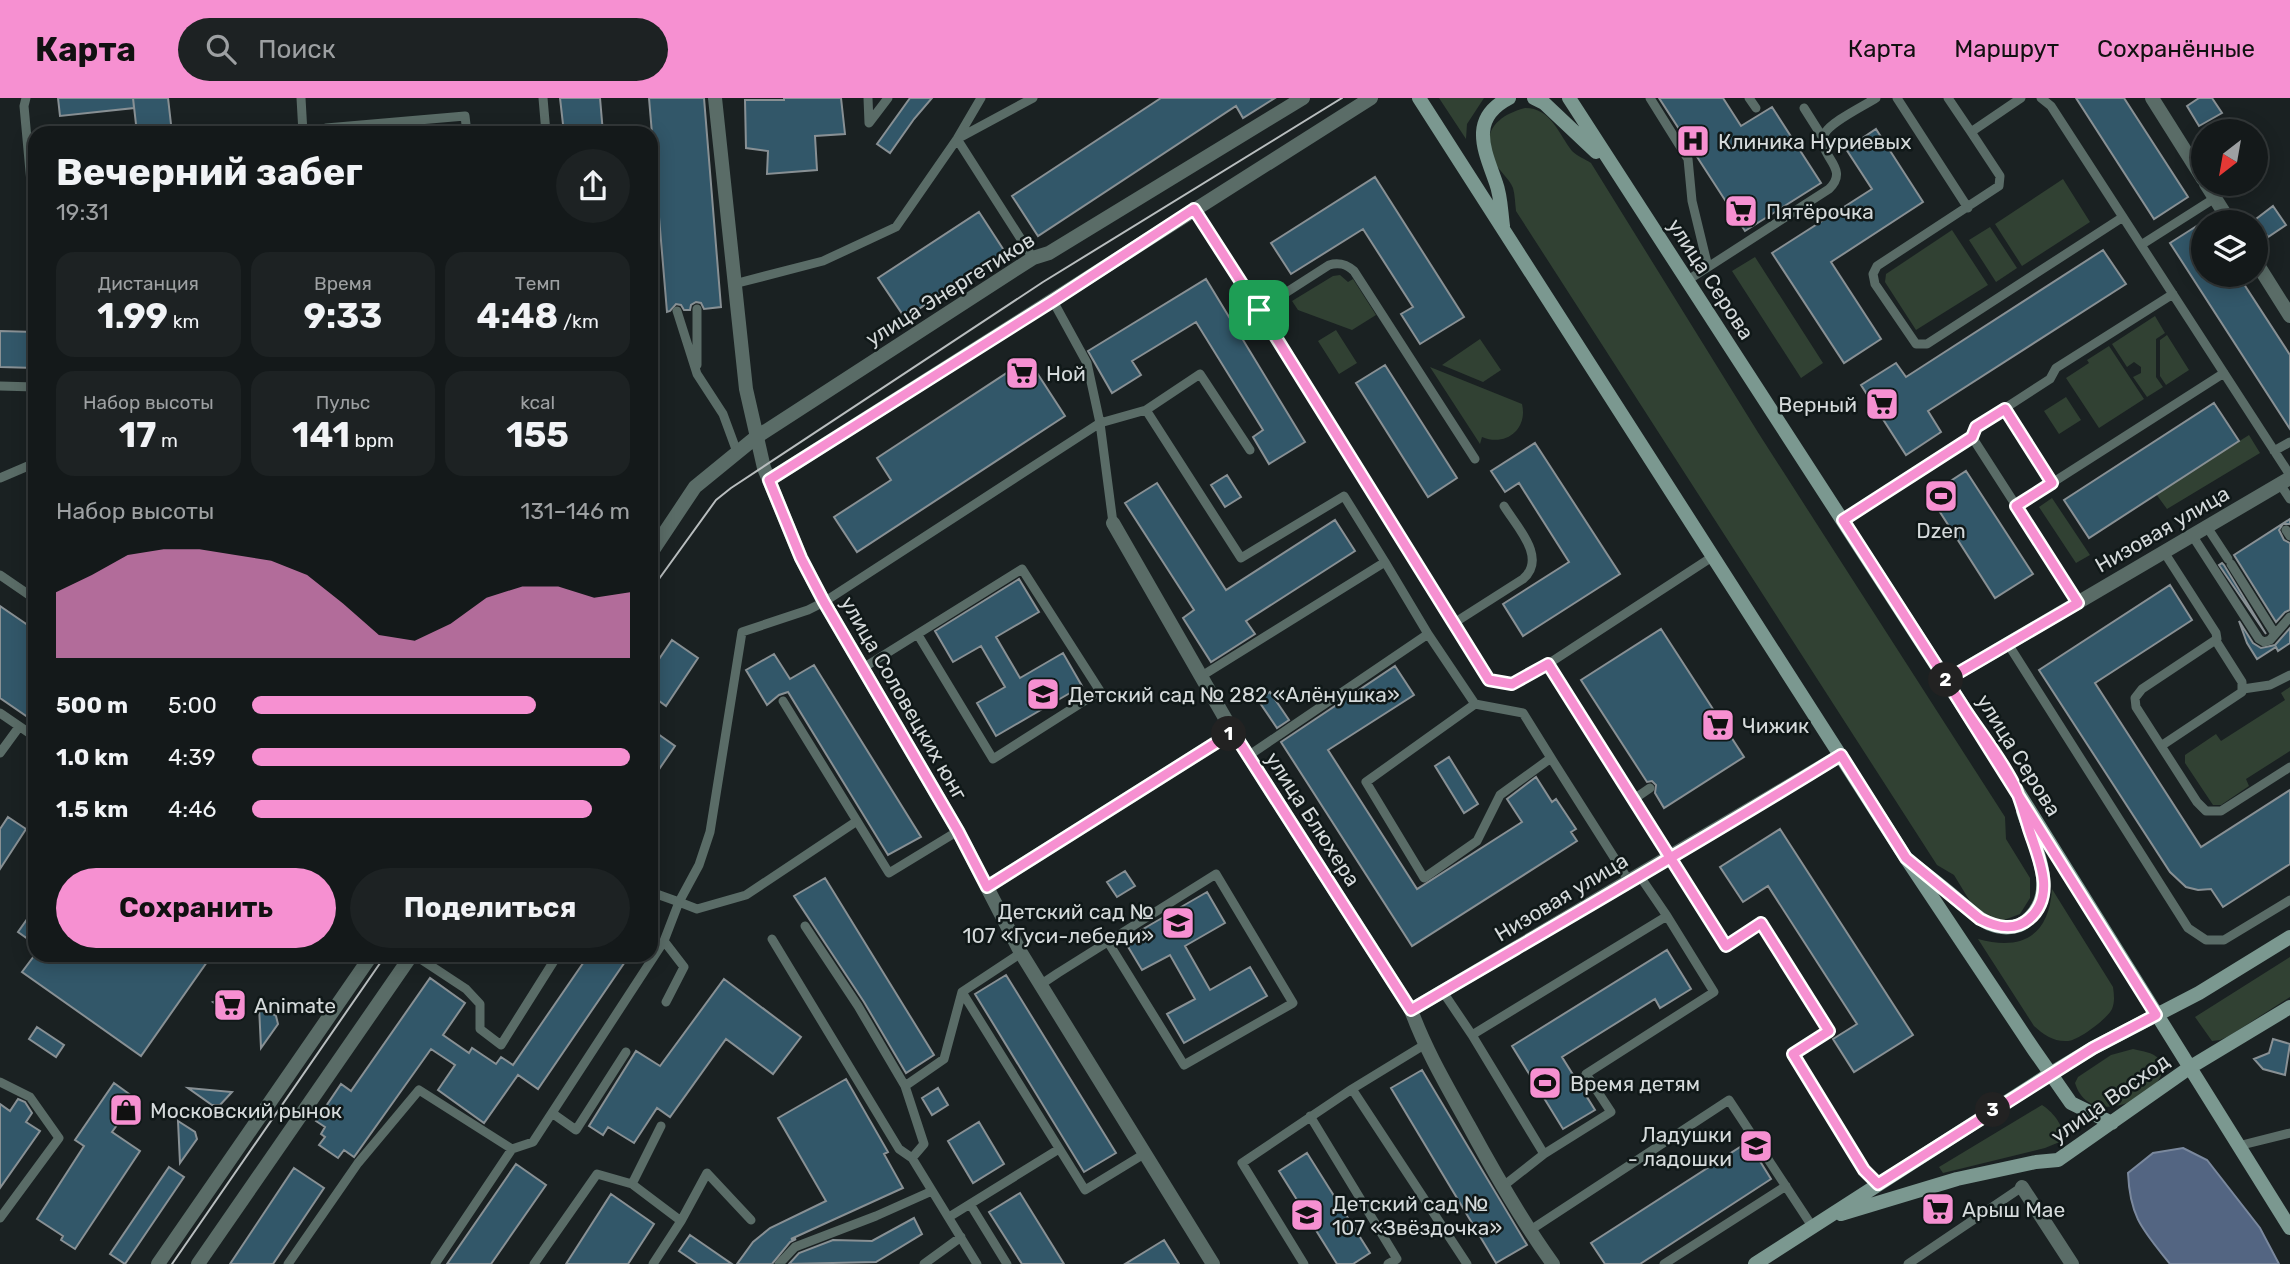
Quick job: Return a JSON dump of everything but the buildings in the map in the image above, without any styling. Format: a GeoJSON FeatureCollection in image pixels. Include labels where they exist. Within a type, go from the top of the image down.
{"type":"FeatureCollection","features":[{"type":"Feature","properties":{"kind":"street","name":"улица Соловецких юнг"},"geometry":{"type":"LineString","coordinates":[[715,98],[746,389],[755,438],[801,558],[958,831],[1021,953],[1213,1264]]}},
{"type":"Feature","properties":{"kind":"street","name":"улица Энергетиков"},"geometry":{"type":"LineString","coordinates":[[658,543],[695,488],[755,438],[1033,258],[1049,253],[1303,98]]}},
{"type":"Feature","properties":{"kind":"street"},"geometry":{"type":"LineString","coordinates":[[769,480],[1371,98]]}},
{"type":"Feature","properties":{"kind":"street"},"geometry":{"type":"LineString","coordinates":[[1419,98],[1906,858],[2050,1074],[2071,1103],[2112,1123]]}},
{"type":"Feature","properties":{"kind":"street"},"geometry":{"type":"LineString","coordinates":[[1504,232],[1497,185],[1483,148],[1483,129],[1489,115],[1509,98]]}},
{"type":"Feature","properties":{"kind":"street"},"geometry":{"type":"LineString","coordinates":[[1534,98],[1544,103],[1610,164]]}},
{"type":"Feature","properties":{"kind":"street","name":"улица Серова"},"geometry":{"type":"LineString","coordinates":[[1569,98],[2015,787],[2290,1228]]}},
{"type":"Feature","properties":{"kind":"street"},"geometry":{"type":"LineString","coordinates":[[2152,98],[2191,160]]}},
{"type":"Feature","properties":{"kind":"street"},"geometry":{"type":"LineString","coordinates":[[2215,198],[2222,210]]}},
{"type":"Feature","properties":{"kind":"street"},"geometry":{"type":"LineString","coordinates":[[2268,281],[2290,316]]}},
{"type":"Feature","properties":{"kind":"street","name":"Низовая улица"},"geometry":{"type":"LineString","coordinates":[[1946,680],[2287,479]]}},
{"type":"Feature","properties":{"kind":"street","name":"улица Блюхера"},"geometry":{"type":"LineString","coordinates":[[1113,523],[1233,732],[1411,1010],[1424,1045],[1502,1186],[1553,1264]]}},
{"type":"Feature","properties":{"kind":"street"},"geometry":{"type":"LineString","coordinates":[[987,887],[1233,732]]}},
{"type":"Feature","properties":{"kind":"street","name":"Низовая улица"},"geometry":{"type":"LineString","coordinates":[[1411,1010],[1841,755]]}},
{"type":"Feature","properties":{"kind":"street"},"geometry":{"type":"LineString","coordinates":[[1906,858],[1980,919],[1994,926],[2009,928],[2022,925],[2040,906],[2044,879],[2015,787]]}},
{"type":"Feature","properties":{"kind":"street","name":"улица Восход"},"geometry":{"type":"LineString","coordinates":[[1755,1264],[2050,1074],[2239,970],[2290,937]]}},
{"type":"Feature","properties":{"kind":"street"},"geometry":{"type":"LineString","coordinates":[[158,1264],[367,962]]}},
{"type":"Feature","properties":{"kind":"street"},"geometry":{"type":"LineString","coordinates":[[198,1264],[410,962]]}},
{"type":"Feature","properties":{"kind":"street","name":"улица Восход"},"geometry":{"type":"LineString","coordinates":[[1812,1226],[1849,1211],[1957,1179],[2036,1162],[2058,1160],[2189,1068],[2290,1007]]}},
{"type":"Feature","properties":{"kind":"street"},"geometry":{"type":"LineString","coordinates":[[2022,1187],[2072,1264]]}},
{"type":"Feature","properties":{"kind":"lane"},"geometry":{"type":"LineString","coordinates":[[26,98],[24,106],[28,150]]}},
{"type":"Feature","properties":{"kind":"lane"},"geometry":{"type":"LineString","coordinates":[[301,98],[303,126]]}},
{"type":"Feature","properties":{"kind":"lane"},"geometry":{"type":"LineString","coordinates":[[543,98],[545,126]]}},
{"type":"Feature","properties":{"kind":"lane"},"geometry":{"type":"LineString","coordinates":[[868,98],[869,123],[888,98]]}},
{"type":"Feature","properties":{"kind":"lane"},"geometry":{"type":"LineString","coordinates":[[734,284],[823,261],[896,227],[957,139],[981,98]]}},
{"type":"Feature","properties":{"kind":"lane"},"geometry":{"type":"LineString","coordinates":[[957,139],[1033,98]]}},
{"type":"Feature","properties":{"kind":"lane"},"geometry":{"type":"LineString","coordinates":[[1650,98],[1688,156],[1692,201],[1708,267]]}},
{"type":"Feature","properties":{"kind":"lane"},"geometry":{"type":"LineString","coordinates":[[1749,98],[1756,108]]}},
{"type":"Feature","properties":{"kind":"lane"},"geometry":{"type":"LineString","coordinates":[[1824,138],[1832,127],[1876,98]]}},
{"type":"Feature","properties":{"kind":"lane"},"geometry":{"type":"LineString","coordinates":[[1897,98],[1968,208]]}},
{"type":"Feature","properties":{"kind":"lane"},"geometry":{"type":"LineString","coordinates":[[1948,98],[2001,180],[1998,188],[1877,266],[1874,271],[1875,284],[1916,344],[1927,344],[2123,217]]}},
{"type":"Feature","properties":{"kind":"lane"},"geometry":{"type":"LineString","coordinates":[[1970,132],[2021,98]]}},
{"type":"Feature","properties":{"kind":"lane"},"geometry":{"type":"LineString","coordinates":[[2041,98],[2051,106],[2274,451],[2287,479],[2290,499]]}},
{"type":"Feature","properties":{"kind":"lane"},"geometry":{"type":"LineString","coordinates":[[1688,280],[1833,185],[1837,173],[1824,148],[1824,138],[1804,108]]}},
{"type":"Feature","properties":{"kind":"lane"},"geometry":{"type":"LineString","coordinates":[[349,126],[465,116],[466,126]]}},
{"type":"Feature","properties":{"kind":"lane"},"geometry":{"type":"LineString","coordinates":[[957,139],[1033,258]]}},
{"type":"Feature","properties":{"kind":"lane"},"geometry":{"type":"LineString","coordinates":[[2141,245],[2215,198]]}},
{"type":"Feature","properties":{"kind":"lane"},"geometry":{"type":"LineString","coordinates":[[1194,209],[1489,680],[1512,684],[1548,664],[1712,557]]}},
{"type":"Feature","properties":{"kind":"lane"},"geometry":{"type":"LineString","coordinates":[[1259,310],[1329,265],[1338,263],[1349,266],[1475,459]]}},
{"type":"Feature","properties":{"kind":"lane"},"geometry":{"type":"LineString","coordinates":[[1843,520],[1972,437],[1976,427],[2050,379],[2055,369],[2173,294]]}},
{"type":"Feature","properties":{"kind":"lane","name":"улица Блюхера"},"geometry":{"type":"LineString","coordinates":[[1053,301],[1087,363],[1100,423],[1113,523]]}},
{"type":"Feature","properties":{"kind":"lane"},"geometry":{"type":"LineString","coordinates":[[697,309],[697,374]]}},
{"type":"Feature","properties":{"kind":"lane"},"geometry":{"type":"LineString","coordinates":[[677,311],[697,374],[723,414],[737,452]]}},
{"type":"Feature","properties":{"kind":"lane"},"geometry":{"type":"LineString","coordinates":[[2016,506],[2224,373]]}},
{"type":"Feature","properties":{"kind":"lane"},"geometry":{"type":"LineString","coordinates":[[658,950],[699,864],[710,832],[742,632],[824,602],[1100,423],[1146,410],[1200,374],[1250,450]]}},
{"type":"Feature","properties":{"kind":"lane"},"geometry":{"type":"LineString","coordinates":[[0,386],[28,387]]}},
{"type":"Feature","properties":{"kind":"lane"},"geometry":{"type":"LineString","coordinates":[[2005,409],[2052,483]]}},
{"type":"Feature","properties":{"kind":"lane"},"geometry":{"type":"LineString","coordinates":[[1146,410],[1241,558],[1344,496],[1428,634],[1475,704],[1523,713],[1634,878],[1667,916],[1714,992],[1586,1074],[1611,1112],[1544,1154],[1502,1186]]}},
{"type":"Feature","properties":{"kind":"lane"},"geometry":{"type":"LineString","coordinates":[[1972,437],[2078,603]]}},
{"type":"Feature","properties":{"kind":"lane"},"geometry":{"type":"LineString","coordinates":[[2274,451],[2290,442]]}},
{"type":"Feature","properties":{"kind":"lane"},"geometry":{"type":"LineString","coordinates":[[0,478],[28,466]]}},
{"type":"Feature","properties":{"kind":"lane"},"geometry":{"type":"LineString","coordinates":[[1454,623],[1523,579],[1532,569],[1534,563],[1531,551],[1504,506]]}},
{"type":"Feature","properties":{"kind":"lane"},"geometry":{"type":"LineString","coordinates":[[2207,527],[2275,634]]}},
{"type":"Feature","properties":{"kind":"lane"},"geometry":{"type":"LineString","coordinates":[[2192,535],[2259,639],[2268,641],[2290,617]]}},
{"type":"Feature","properties":{"kind":"lane"},"geometry":{"type":"LineString","coordinates":[[2164,552],[2216,633],[2216,641],[2242,682],[2244,690]]}},
{"type":"Feature","properties":{"kind":"lane"},"geometry":{"type":"LineString","coordinates":[[1200,677],[1385,562]]}},
{"type":"Feature","properties":{"kind":"lane"},"geometry":{"type":"LineString","coordinates":[[863,668],[1022,569],[1100,691],[993,759],[918,635]]}},
{"type":"Feature","properties":{"kind":"lane"},"geometry":{"type":"LineString","coordinates":[[0,575],[28,593]]}},
{"type":"Feature","properties":{"kind":"lane"},"geometry":{"type":"LineString","coordinates":[[1248,756],[1428,634]]}},
{"type":"Feature","properties":{"kind":"lane"},"geometry":{"type":"LineString","coordinates":[[2216,641],[2137,695],[2136,707],[2202,808],[2210,813],[2221,811],[2290,767]]}},
{"type":"Feature","properties":{"kind":"lane"},"geometry":{"type":"LineString","coordinates":[[2008,644],[2188,928],[2197,936],[2214,941],[2229,939],[2290,900]]}},
{"type":"Feature","properties":{"kind":"lane"},"geometry":{"type":"LineString","coordinates":[[1548,664],[1726,946],[1761,923],[1829,1031],[1793,1054],[1864,1170],[1878,1184]]}},
{"type":"Feature","properties":{"kind":"lane"},"geometry":{"type":"LineString","coordinates":[[2161,746],[2244,690],[2270,685],[2290,676]]}},
{"type":"Feature","properties":{"kind":"lane"},"geometry":{"type":"LineString","coordinates":[[783,701],[889,873],[958,831]]}},
{"type":"Feature","properties":{"kind":"lane"},"geometry":{"type":"LineString","coordinates":[[1475,704],[1366,782],[1424,878],[1477,842],[1500,794],[1551,758]]}},
{"type":"Feature","properties":{"kind":"lane"},"geometry":{"type":"LineString","coordinates":[[0,713],[28,733]]}},
{"type":"Feature","properties":{"kind":"lane"},"geometry":{"type":"LineString","coordinates":[[0,752],[19,727]]}},
{"type":"Feature","properties":{"kind":"lane"},"geometry":{"type":"LineString","coordinates":[[1633,799],[1650,788]]}},
{"type":"Feature","properties":{"kind":"lane"},"geometry":{"type":"LineString","coordinates":[[658,894],[697,909],[746,895],[857,821]]}},
{"type":"Feature","properties":{"kind":"lane"},"geometry":{"type":"LineString","coordinates":[[1040,985],[1108,942],[1216,874],[1293,1003],[1184,1065],[1108,942]]}},
{"type":"Feature","properties":{"kind":"lane"},"geometry":{"type":"LineString","coordinates":[[1472,1035],[1667,916]]}},
{"type":"Feature","properties":{"kind":"lane"},"geometry":{"type":"LineString","coordinates":[[805,926],[858,1006],[905,1086],[924,1144],[912,1158]]}},
{"type":"Feature","properties":{"kind":"lane"},"geometry":{"type":"LineString","coordinates":[[772,939],[899,1149],[912,1158],[977,1264]]}},
{"type":"Feature","properties":{"kind":"lane"},"geometry":{"type":"LineString","coordinates":[[664,941],[684,967],[666,1002]]}},
{"type":"Feature","properties":{"kind":"lane"},"geometry":{"type":"LineString","coordinates":[[905,1086],[944,1059],[962,992],[1021,953]]}},
{"type":"Feature","properties":{"kind":"lane"},"geometry":{"type":"LineString","coordinates":[[423,962],[466,989],[480,1004],[480,1029],[501,1045],[553,962]]}},
{"type":"Feature","properties":{"kind":"lane"},"geometry":{"type":"LineString","coordinates":[[435,1264],[513,1149],[533,1142],[650,962]]}},
{"type":"Feature","properties":{"kind":"lane"},"geometry":{"type":"LineString","coordinates":[[962,992],[1085,1190],[1144,1154]]}},
{"type":"Feature","properties":{"kind":"lane"},"geometry":{"type":"LineString","coordinates":[[1443,992],[1544,1154]]}},
{"type":"Feature","properties":{"kind":"lane"},"geometry":{"type":"LineString","coordinates":[[1304,1264],[1242,1163],[1310,1116],[1424,1045]]}},
{"type":"Feature","properties":{"kind":"lane"},"geometry":{"type":"LineString","coordinates":[[552,1113],[576,1130],[626,1052]]}},
{"type":"Feature","properties":{"kind":"lane"},"geometry":{"type":"LineString","coordinates":[[0,1082],[30,1097],[59,1138],[0,1218]]}},
{"type":"Feature","properties":{"kind":"lane"},"geometry":{"type":"LineString","coordinates":[[1352,1089],[1466,1264]]}},
{"type":"Feature","properties":{"kind":"lane"},"geometry":{"type":"LineString","coordinates":[[288,1264],[358,1163],[419,1090],[513,1149]]}},
{"type":"Feature","properties":{"kind":"lane"},"geometry":{"type":"LineString","coordinates":[[1529,1231],[1729,1100],[1812,1226]]}},
{"type":"Feature","properties":{"kind":"lane"},"geometry":{"type":"LineString","coordinates":[[1310,1116],[1397,1259],[1388,1264]]}},
{"type":"Feature","properties":{"kind":"lane"},"geometry":{"type":"LineString","coordinates":[[632,1184],[661,1126]]}},
{"type":"Feature","properties":{"kind":"lane"},"geometry":{"type":"LineString","coordinates":[[2238,1146],[2290,1133]]}},
{"type":"Feature","properties":{"kind":"lane"},"geometry":{"type":"LineString","coordinates":[[949,1217],[1059,1149]]}},
{"type":"Feature","properties":{"kind":"lane"},"geometry":{"type":"LineString","coordinates":[[653,1264],[681,1221],[707,1173],[751,1220]]}},
{"type":"Feature","properties":{"kind":"lane"},"geometry":{"type":"LineString","coordinates":[[534,1264],[597,1174],[632,1184],[681,1221]]}},
{"type":"Feature","properties":{"kind":"lane"},"geometry":{"type":"LineString","coordinates":[[1664,1264],[1786,1186]]}},
{"type":"Feature","properties":{"kind":"lane"},"geometry":{"type":"LineString","coordinates":[[1908,1264],[1922,1260],[2022,1187]]}},
{"type":"Feature","properties":{"kind":"lane"},"geometry":{"type":"LineString","coordinates":[[779,1264],[794,1247],[876,1216],[932,1191]]}},
{"type":"Feature","properties":{"kind":"lane"},"geometry":{"type":"LineString","coordinates":[[970,1204],[1007,1264]]}},
{"type":"Feature","properties":{"kind":"lane"},"geometry":{"type":"LineString","coordinates":[[924,1264],[961,1237]]}},
{"type":"Feature","properties":{"kind":"green space"},"geometry":{"type":"Polygon","coordinates":[[[1439,98],[1484,98],[1467,124],[1466,139],[1439,98]]]}},
{"type":"Feature","properties":{"kind":"green space"},"geometry":{"type":"Polygon","coordinates":[[[1525,108],[1534,109],[1548,117],[1572,151],[1591,163],[1759,434],[2005,817],[2006,839],[2030,878],[2030,898],[2020,914],[2004,920],[1985,916],[1971,903],[1954,875],[1937,865],[1516,211],[1513,188],[1493,160],[1489,141],[1490,133],[1500,120],[1525,108]]]}},
{"type":"Feature","properties":{"kind":"green space"},"geometry":{"type":"Polygon","coordinates":[[[2063,179],[2090,222],[2022,266],[1995,224],[2063,179]]]}},
{"type":"Feature","properties":{"kind":"green space"},"geometry":{"type":"Polygon","coordinates":[[[1990,227],[2017,268],[1996,282],[1969,240],[1990,227]]]}},
{"type":"Feature","properties":{"kind":"green space"},"geometry":{"type":"Polygon","coordinates":[[[1952,230],[1988,285],[1916,330],[1885,282],[1886,274],[1952,230]]]}},
{"type":"Feature","properties":{"kind":"green space"},"geometry":{"type":"Polygon","coordinates":[[[1755,257],[1823,363],[1801,378],[1732,271],[1755,257]]]}},
{"type":"Feature","properties":{"kind":"green space"},"geometry":{"type":"Polygon","coordinates":[[[1340,275],[1348,282],[1353,279],[1376,315],[1352,330],[1298,310],[1292,301],[1333,276],[1340,275]]]}},
{"type":"Feature","properties":{"kind":"green space"},"geometry":{"type":"Polygon","coordinates":[[[2155,316],[2165,333],[2156,339],[2156,377],[2163,387],[2147,397],[2133,377],[2141,373],[2141,367],[2134,362],[2127,367],[2112,344],[2155,316]]]}},
{"type":"Feature","properties":{"kind":"green space"},"geometry":{"type":"Polygon","coordinates":[[[1336,330],[1357,363],[1339,374],[1318,341],[1336,330]]]}},
{"type":"Feature","properties":{"kind":"green space"},"geometry":{"type":"Polygon","coordinates":[[[2167,335],[2189,370],[2166,385],[2160,376],[2160,340],[2167,335]]]}},
{"type":"Feature","properties":{"kind":"green space"},"geometry":{"type":"Polygon","coordinates":[[[1480,339],[1501,370],[1483,382],[1442,365],[1480,339]]]}},
{"type":"Feature","properties":{"kind":"green space"},"geometry":{"type":"Polygon","coordinates":[[[2109,346],[2144,399],[2099,428],[2066,378],[2109,346]]]}},
{"type":"Feature","properties":{"kind":"green space"},"geometry":{"type":"Polygon","coordinates":[[[1430,367],[1522,404],[1522,421],[1518,428],[1507,438],[1499,440],[1482,437],[1480,444],[1430,367]]]}},
{"type":"Feature","properties":{"kind":"green space"},"geometry":{"type":"Polygon","coordinates":[[[2066,397],[2081,420],[2059,434],[2044,411],[2066,397]]]}},
{"type":"Feature","properties":{"kind":"green space"},"geometry":{"type":"Polygon","coordinates":[[[2249,435],[2260,453],[2167,509],[2156,494],[2249,435]]]}},
{"type":"Feature","properties":{"kind":"green space"},"geometry":{"type":"Polygon","coordinates":[[[2052,498],[2090,555],[2076,563],[2039,507],[2052,498]]]}},
{"type":"Feature","properties":{"kind":"green space"},"geometry":{"type":"Polygon","coordinates":[[[2290,687],[2290,751],[2246,779],[2249,786],[2221,805],[2213,805],[2185,763],[2185,755],[2216,734],[2221,741],[2285,700],[2281,693],[2290,687]]]}},
{"type":"Feature","properties":{"kind":"green space"},"geometry":{"type":"Polygon","coordinates":[[[2052,889],[2114,992],[2112,1009],[2105,1018],[2085,1033],[2068,1041],[2050,1037],[2034,1026],[1978,939],[2008,943],[2030,936],[2039,929],[2045,918],[2052,889]]]}},
{"type":"Feature","properties":{"kind":"green space"},"geometry":{"type":"Polygon","coordinates":[[[2290,957],[2290,997],[2229,1036],[2212,1041],[2195,1017],[2290,957]]]}},
{"type":"Feature","properties":{"kind":"green space"},"geometry":{"type":"Polygon","coordinates":[[[2133,1049],[2150,1053],[2159,1059],[2163,1069],[2158,1081],[2132,1101],[2115,1106],[2099,1106],[2084,1099],[2075,1083],[2078,1077],[2111,1055],[2133,1049]]]}},
{"type":"Feature","properties":{"kind":"green space"},"geometry":{"type":"Polygon","coordinates":[[[2042,1105],[2058,1120],[2062,1141],[2045,1148],[1943,1173],[1939,1167],[2042,1105]]]}},
{"type":"Feature","properties":{"kind":"water"},"geometry":{"type":"Polygon","coordinates":[[[2183,1148],[2207,1160],[2260,1228],[2279,1264],[2170,1264],[2152,1242],[2135,1213],[2128,1173],[2153,1153],[2183,1148]]]}},
{"type":"Feature","properties":{"kind":"tram line"},"geometry":{"type":"LineString","coordinates":[[658,580],[716,500],[731,488],[1043,282],[1342,98]]}},
{"type":"Feature","properties":{"kind":"tram line"},"geometry":{"type":"LineString","coordinates":[[172,1264],[381,962]]}},
{"type":"Feature","properties":{"kind":"place","name":"Клиника Нуриевых"},"geometry":{"type":"Point","coordinates":[1693,141]}},
{"type":"Feature","properties":{"kind":"place","name":"Пятёрочка"},"geometry":{"type":"Point","coordinates":[1741,211]}},
{"type":"Feature","properties":{"kind":"place","name":"Ной"},"geometry":{"type":"Point","coordinates":[1022,373]}},
{"type":"Feature","properties":{"kind":"place","name":"Верный"},"geometry":{"type":"Point","coordinates":[1882,404]}},
{"type":"Feature","properties":{"kind":"place","name":"Dzen"},"geometry":{"type":"Point","coordinates":[1941,496]}},
{"type":"Feature","properties":{"kind":"place","name":"Детский сад № 282 «Алёнушка»"},"geometry":{"type":"Point","coordinates":[1043,694]}},
{"type":"Feature","properties":{"kind":"place","name":"Чижик"},"geometry":{"type":"Point","coordinates":[1718,725]}},
{"type":"Feature","properties":{"kind":"place","name":"Детский сад № 107 «Гуси-лебеди»"},"geometry":{"type":"Point","coordinates":[1178,923]}},
{"type":"Feature","properties":{"kind":"place","name":"Animate"},"geometry":{"type":"Point","coordinates":[230,1005]}},
{"type":"Feature","properties":{"kind":"place","name":"Время детям"},"geometry":{"type":"Point","coordinates":[1545,1083]}},
{"type":"Feature","properties":{"kind":"place","name":"Московский рынок"},"geometry":{"type":"Point","coordinates":[126,1110]}},
{"type":"Feature","properties":{"kind":"place","name":"Ладушки - ладошки"},"geometry":{"type":"Point","coordinates":[1756,1146]}},
{"type":"Feature","properties":{"kind":"place","name":"Арыш Мае"},"geometry":{"type":"Point","coordinates":[1938,1209]}},
{"type":"Feature","properties":{"kind":"place","name":"Детский сад № 107 «Звёздочка»"},"geometry":{"type":"Point","coordinates":[1307,1215]}},
{"type":"Feature","properties":{"kind":"route"},"geometry":{"type":"LineString","coordinates":[[1259,310],[1194,209],[769,480],[801,558],[824,602],[958,831],[987,887],[1233,732],[1411,1010],[1670,857],[1841,755],[1906,858],[1980,919],[1994,926],[2009,928],[2022,925],[2040,906],[2044,879],[2015,787],[1981,734],[1895,600],[1843,520],[1972,437],[1976,427],[2005,409],[2052,483],[2016,506],[2078,603],[1946,680],[2015,787],[2156,1015],[2093,1048],[1878,1184],[1864,1170],[1793,1054],[1829,1031],[1761,923],[1726,946],[1670,857],[1548,664],[1512,684],[1489,680],[1259,310]]}}]}
